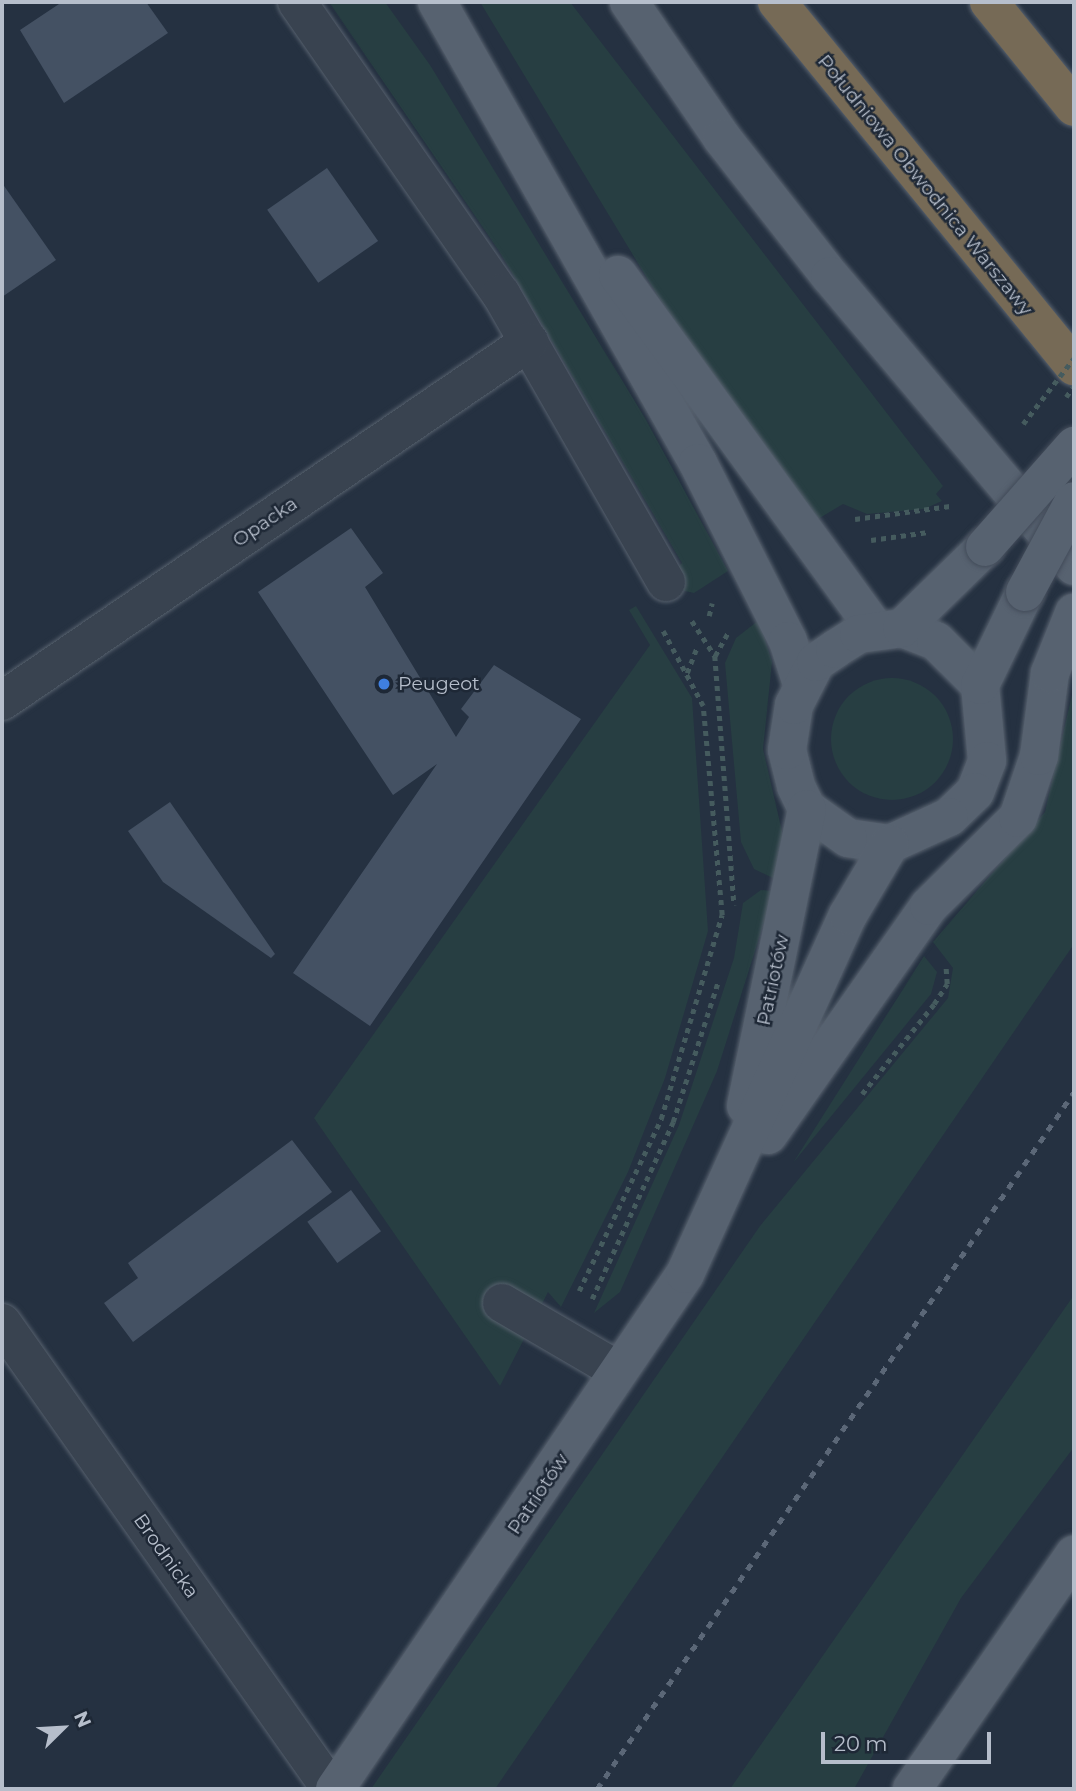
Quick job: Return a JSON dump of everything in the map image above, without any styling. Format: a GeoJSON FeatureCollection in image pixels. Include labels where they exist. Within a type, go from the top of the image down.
{"type":"FeatureCollection","features":[{"type":"Feature","properties":{"kind":"highway","name":"Południowa Obwodnica Warszawy"},"geometry":{"type":"LineString","coordinates":[[777,2],[1074,366]]}},
{"type":"Feature","properties":{"kind":"highway"},"geometry":{"type":"LineString","coordinates":[[989,2],[1074,107]]}},
{"type":"Feature","properties":{"kind":"main road"},"geometry":{"type":"LineString","coordinates":[[437,2],[489,87],[698,463],[788,640],[802,684]]}},
{"type":"Feature","properties":{"kind":"main road"},"geometry":{"type":"LineString","coordinates":[[629,2],[722,138],[830,276],[1074,566]]}},
{"type":"Feature","properties":{"kind":"main road"},"geometry":{"type":"LineString","coordinates":[[489,87],[732,439],[889,629],[936,641],[980,685]]}},
{"type":"Feature","properties":{"kind":"main road"},"geometry":{"type":"LineString","coordinates":[[1074,446],[985,547],[889,629],[816,662],[802,684],[787,750],[807,809],[848,838],[890,845],[949,817],[975,792],[987,761],[980,685],[1025,592],[1074,501]]}},
{"type":"Feature","properties":{"kind":"main road"},"geometry":{"type":"LineString","coordinates":[[727,1190],[929,906],[1018,818],[1030,794],[1042,709],[1069,626]]}},
{"type":"Feature","properties":{"kind":"main road","name":"Patriotów"},"geometry":{"type":"LineString","coordinates":[[727,1190],[807,809]]}},
{"type":"Feature","properties":{"kind":"main road","name":"Patriotów"},"geometry":{"type":"LineString","coordinates":[[333,1789],[685,1274],[727,1190],[848,915],[890,845]]}},
{"type":"Feature","properties":{"kind":"main road"},"geometry":{"type":"LineString","coordinates":[[912,1789],[1074,1555]]}},
{"type":"Feature","properties":{"kind":"street"},"geometry":{"type":"LineString","coordinates":[[297,2],[528,342],[666,582]]}},
{"type":"Feature","properties":{"kind":"street","name":"Opacka"},"geometry":{"type":"LineString","coordinates":[[2,701],[528,342]]}},
{"type":"Feature","properties":{"kind":"street"},"geometry":{"type":"LineString","coordinates":[[502,1303],[617,1370]]}},
{"type":"Feature","properties":{"kind":"street","name":"Brodnicka"},"geometry":{"type":"LineString","coordinates":[[2,1323],[333,1789]]}},
{"type":"Feature","properties":{"kind":"path"},"geometry":{"type":"LineString","coordinates":[[1016,433],[1074,358]]}},
{"type":"Feature","properties":{"kind":"path"},"geometry":{"type":"LineString","coordinates":[[841,521],[950,506],[959,497]]}},
{"type":"Feature","properties":{"kind":"path"},"geometry":{"type":"LineString","coordinates":[[858,545],[936,531]]}},
{"type":"Feature","properties":{"kind":"path"},"geometry":{"type":"LineString","coordinates":[[575,1299],[661,1119],[718,939],[722,915],[703,706],[657,621]]}},
{"type":"Feature","properties":{"kind":"path"},"geometry":{"type":"LineString","coordinates":[[687,673],[696,649]]}},
{"type":"Feature","properties":{"kind":"path"},"geometry":{"type":"LineString","coordinates":[[715,656],[733,876],[734,920]]}},
{"type":"Feature","properties":{"kind":"path"},"geometry":{"type":"LineString","coordinates":[[571,1344],[673,1122],[722,970]]}},
{"type":"Feature","properties":{"kind":"green space"},"geometry":{"type":"Polygon","coordinates":[[[329,2],[385,2],[430,65],[645,418],[728,571],[694,593],[680,590],[671,574],[682,563],[499,251],[329,2]]]}},
{"type":"Feature","properties":{"kind":"green space"},"geometry":{"type":"Polygon","coordinates":[[[480,2],[570,2],[943,486],[936,494],[942,501],[924,509],[867,514],[843,504],[813,522],[659,298],[480,2]]]}},
{"type":"Feature","properties":{"kind":"green space"},"geometry":{"type":"Polygon","coordinates":[[[636,606],[692,698],[708,931],[665,1078],[628,1172],[561,1307],[548,1292],[500,1386],[314,1118],[650,645],[629,610],[636,606]]]}},
{"type":"Feature","properties":{"kind":"green space"},"geometry":{"type":"Polygon","coordinates":[[[759,620],[772,662],[763,749],[784,840],[777,880],[754,869],[741,842],[725,663],[736,638],[759,620]]]}},
{"type":"Feature","properties":{"kind":"green space"},"geometry":{"type":"Polygon","coordinates":[[[892,678],[915,683],[935,696],[948,716],[953,739],[948,762],[935,782],[915,795],[892,800],[869,795],[849,782],[836,762],[831,739],[836,716],[849,696],[869,683],[892,678]]]}},
{"type":"Feature","properties":{"kind":"green space"},"geometry":{"type":"Polygon","coordinates":[[[1074,686],[1074,944],[495,1789],[371,1789],[760,1226],[948,998],[953,968],[933,942],[1045,812],[1074,686]]]}},
{"type":"Feature","properties":{"kind":"green space"},"geometry":{"type":"Polygon","coordinates":[[[761,890],[774,891],[717,1071],[620,1292],[594,1313],[679,1125],[734,958],[743,903],[761,890]]]}},
{"type":"Feature","properties":{"kind":"green space"},"geometry":{"type":"Polygon","coordinates":[[[924,956],[937,972],[931,994],[793,1163],[924,956]]]}},
{"type":"Feature","properties":{"kind":"green space"},"geometry":{"type":"Polygon","coordinates":[[[1074,1295],[1074,1447],[961,1598],[854,1789],[730,1789],[1074,1295]]]}},
{"type":"Feature","properties":{"kind":"building"},"geometry":{"type":"Polygon","coordinates":[[[62,2],[146,2],[168,33],[64,103],[20,30],[62,2]]]}},
{"type":"Feature","properties":{"kind":"building"},"geometry":{"type":"Polygon","coordinates":[[[327,168],[378,241],[318,283],[267,210],[327,168]]]}},
{"type":"Feature","properties":{"kind":"building"},"geometry":{"type":"Polygon","coordinates":[[[2,183],[56,260],[2,297],[2,183]]]}},
{"type":"Feature","properties":{"kind":"building"},"geometry":{"type":"Polygon","coordinates":[[[351,528],[383,573],[365,587],[456,737],[469,717],[461,709],[494,665],[581,719],[370,1026],[293,973],[437,764],[393,795],[258,592],[351,528]]]}},
{"type":"Feature","properties":{"kind":"building"},"geometry":{"type":"Polygon","coordinates":[[[170,802],[275,954],[271,958],[163,882],[128,831],[170,802]]]}},
{"type":"Feature","properties":{"kind":"building"},"geometry":{"type":"Polygon","coordinates":[[[292,1140],[332,1192],[133,1342],[104,1303],[138,1278],[128,1263],[292,1140]]]}},
{"type":"Feature","properties":{"kind":"building"},"geometry":{"type":"Polygon","coordinates":[[[351,1190],[381,1231],[337,1263],[307,1222],[351,1190]]]}},
{"type":"Feature","properties":{"kind":"railway"},"geometry":{"type":"LineString","coordinates":[[597,1789],[1074,1092]]}},
{"type":"Feature","properties":{"kind":"place","name":"Peugeot"},"geometry":{"type":"Point","coordinates":[384,684]}}]}
